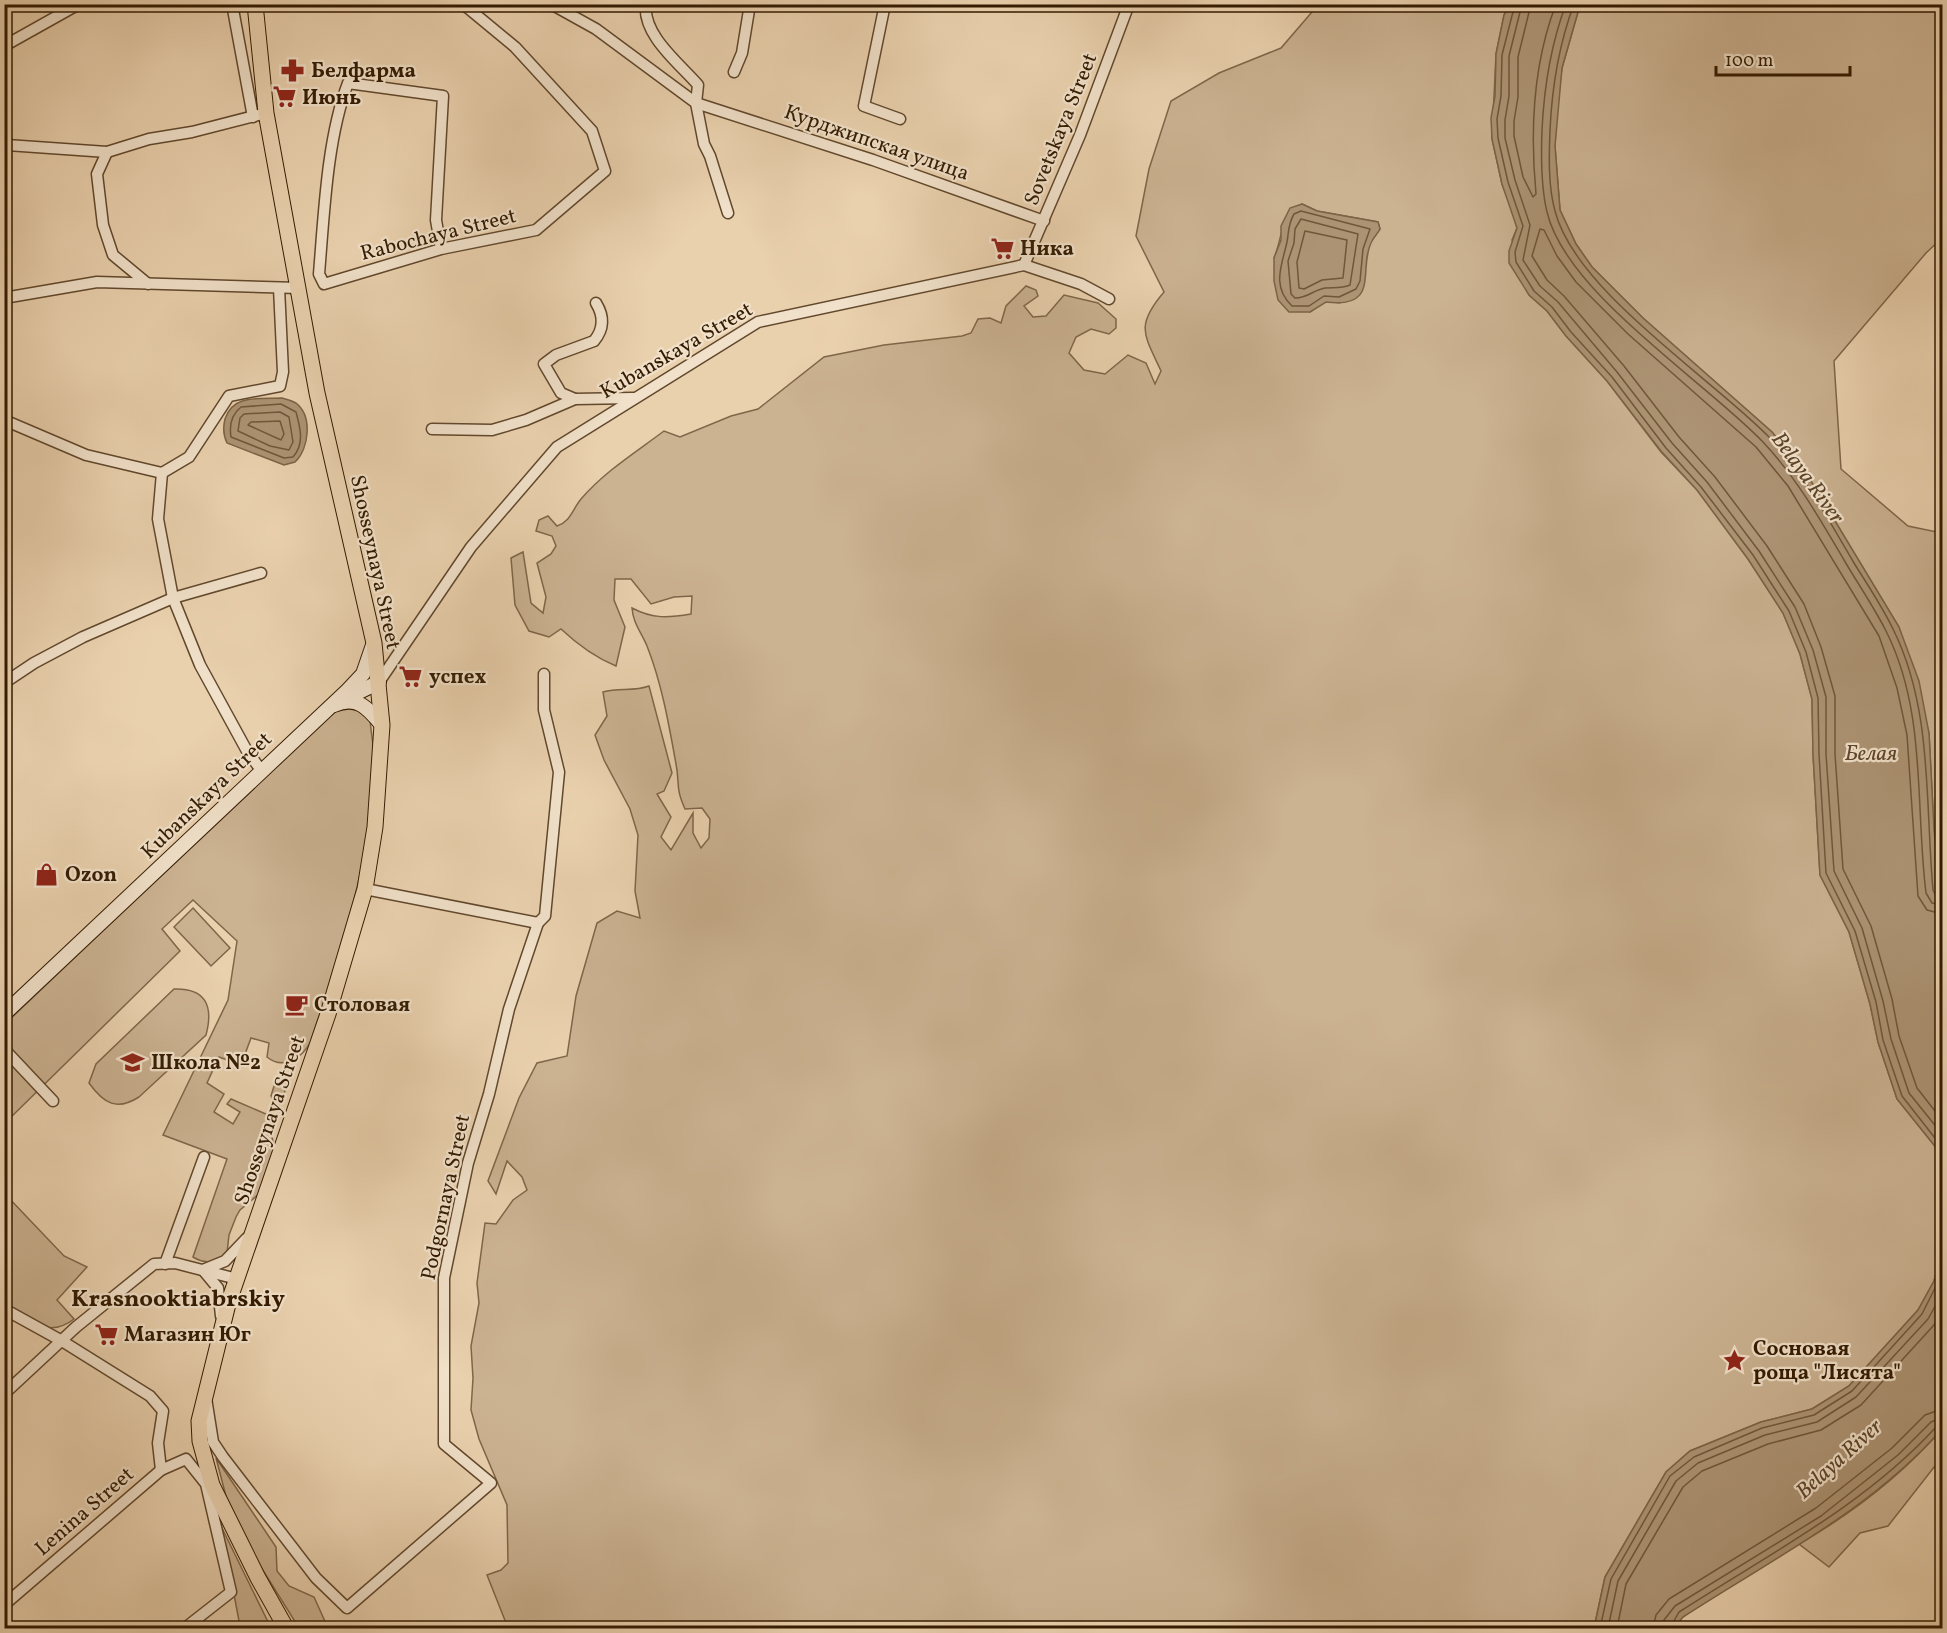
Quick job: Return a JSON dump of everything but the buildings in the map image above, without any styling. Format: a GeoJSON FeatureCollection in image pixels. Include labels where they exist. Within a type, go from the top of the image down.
{"type":"FeatureCollection","features":[{"type":"Feature","properties":{"kind":"main road","name":"Shosseynaya Street"},"geometry":{"type":"LineString","coordinates":[[255,4],[259,115],[299,288],[317,393],[374,643],[382,725],[375,827],[365,889],[331,1004],[219,1334],[199,1420],[200,1441],[213,1485],[258,1578],[286,1629]]}},
{"type":"Feature","properties":{"kind":"main road"},"geometry":{"type":"LineString","coordinates":[[332,706],[363,674],[374,643]]}},
{"type":"Feature","properties":{"kind":"main road"},"geometry":{"type":"LineString","coordinates":[[332,706],[379,682]]}},
{"type":"Feature","properties":{"kind":"main road"},"geometry":{"type":"LineString","coordinates":[[332,706],[345,701],[362,704],[382,725]]}},
{"type":"Feature","properties":{"kind":"main road","name":"Kubanskaya Street"},"geometry":{"type":"LineString","coordinates":[[4,1014],[261,770],[332,706]]}},
{"type":"Feature","properties":{"kind":"street"},"geometry":{"type":"LineString","coordinates":[[4,46],[79,4]]}},
{"type":"Feature","properties":{"kind":"street"},"geometry":{"type":"LineString","coordinates":[[7,145],[107,152],[149,139],[192,132],[259,115],[232,4]]}},
{"type":"Feature","properties":{"kind":"street","name":"Rabochaya Street"},"geometry":{"type":"LineString","coordinates":[[441,249],[436,220],[443,96],[348,83],[341,102],[325,198],[319,274],[324,284],[441,249],[536,230],[605,171],[592,131],[515,47],[463,4]]}},
{"type":"Feature","properties":{"kind":"street","name":"Курджипская улица"},"geometry":{"type":"LineString","coordinates":[[551,4],[596,29],[696,103],[873,160],[1044,221]]}},
{"type":"Feature","properties":{"kind":"street"},"geometry":{"type":"LineString","coordinates":[[646,4],[645,13],[652,33],[698,85],[696,103],[704,144],[711,156],[728,213]]}},
{"type":"Feature","properties":{"kind":"street"},"geometry":{"type":"LineString","coordinates":[[734,72],[742,53],[750,4]]}},
{"type":"Feature","properties":{"kind":"street"},"geometry":{"type":"LineString","coordinates":[[885,4],[864,106],[900,118]]}},
{"type":"Feature","properties":{"kind":"street","name":"Sovetskaya Street"},"geometry":{"type":"LineString","coordinates":[[1024,266],[1044,221],[1129,4]]}},
{"type":"Feature","properties":{"kind":"street"},"geometry":{"type":"LineString","coordinates":[[107,152],[97,174],[103,225],[113,255],[148,285]]}},
{"type":"Feature","properties":{"kind":"street","name":"Kubanskaya Street"},"geometry":{"type":"LineString","coordinates":[[379,682],[471,547],[557,447],[758,322],[1024,266],[1080,284],[1109,298]]}},
{"type":"Feature","properties":{"kind":"street"},"geometry":{"type":"LineString","coordinates":[[4,298],[97,282],[299,288]]}},
{"type":"Feature","properties":{"kind":"street"},"geometry":{"type":"LineString","coordinates":[[4,420],[86,455],[162,473],[189,457],[229,396],[280,386],[283,372],[279,288]]}},
{"type":"Feature","properties":{"kind":"street"},"geometry":{"type":"LineString","coordinates":[[575,399],[561,393],[544,364],[556,355],[594,341],[602,325],[602,313],[596,303]]}},
{"type":"Feature","properties":{"kind":"street"},"geometry":{"type":"LineString","coordinates":[[432,429],[506,427],[575,399],[634,398]]}},
{"type":"Feature","properties":{"kind":"street"},"geometry":{"type":"LineString","coordinates":[[162,473],[159,519],[173,598],[200,665],[247,751],[261,770]]}},
{"type":"Feature","properties":{"kind":"street"},"geometry":{"type":"LineString","coordinates":[[6,679],[83,637],[173,598],[261,573]]}},
{"type":"Feature","properties":{"kind":"street","name":"Podgornaya Street"},"geometry":{"type":"LineString","coordinates":[[205,1394],[213,1442],[316,1578],[347,1608],[491,1483],[444,1444],[444,1278],[468,1163],[489,1094],[509,1009],[538,923],[545,916],[559,772],[544,710],[544,674]]}},
{"type":"Feature","properties":{"kind":"street"},"geometry":{"type":"LineString","coordinates":[[365,889],[538,923]]}},
{"type":"Feature","properties":{"kind":"street"},"geometry":{"type":"LineString","coordinates":[[4,1049],[53,1101]]}},
{"type":"Feature","properties":{"kind":"street"},"geometry":{"type":"LineString","coordinates":[[165,1264],[204,1157]]}},
{"type":"Feature","properties":{"kind":"street"},"geometry":{"type":"LineString","coordinates":[[203,1270],[233,1255],[253,1229]]}},
{"type":"Feature","properties":{"kind":"street"},"geometry":{"type":"LineString","coordinates":[[4,1394],[76,1326],[154,1264],[203,1270],[237,1279]]}},
{"type":"Feature","properties":{"kind":"street"},"geometry":{"type":"LineString","coordinates":[[203,1270],[218,1288],[221,1312],[219,1334]]}},
{"type":"Feature","properties":{"kind":"street"},"geometry":{"type":"LineString","coordinates":[[4,1309],[62,1341],[150,1396],[163,1411],[158,1443],[161,1470],[186,1459],[206,1484],[231,1592],[185,1629]]}},
{"type":"Feature","properties":{"kind":"street","name":"Lenina Street"},"geometry":{"type":"LineString","coordinates":[[4,1605],[161,1470]]}},
{"type":"Feature","properties":{"kind":"shaded area"},"geometry":{"type":"Polygon","coordinates":[[[1318,5],[1510,5],[1504,15],[1496,54],[1492,139],[1502,184],[1517,228],[1512,240],[1529,295],[1547,311],[1566,336],[1607,381],[1661,452],[1697,490],[1748,559],[1783,613],[1800,654],[1812,699],[1820,875],[1849,932],[1870,1004],[1878,1042],[1897,1099],[1934,1145],[1942,1159],[1942,1252],[1934,1281],[1918,1310],[1849,1386],[1812,1409],[1761,1422],[1690,1451],[1666,1472],[1605,1577],[1594,1628],[508,1628],[487,1575],[501,1570],[508,1563],[507,1505],[479,1439],[471,1410],[473,1378],[471,1346],[479,1303],[477,1283],[485,1223],[496,1224],[513,1200],[527,1190],[522,1177],[507,1161],[496,1194],[488,1181],[519,1098],[537,1063],[567,1056],[576,996],[597,923],[617,911],[640,918],[635,891],[638,835],[630,809],[604,760],[595,735],[607,716],[603,692],[649,686],[672,773],[664,791],[657,794],[671,817],[661,837],[671,850],[693,813],[693,833],[701,848],[709,838],[710,819],[702,808],[685,809],[682,802],[661,690],[632,608],[661,617],[691,614],[692,596],[674,597],[651,604],[631,579],[615,579],[614,600],[625,627],[616,666],[587,650],[561,629],[549,637],[529,631],[515,605],[511,558],[523,552],[531,603],[543,613],[546,597],[537,563],[551,554],[556,546],[552,536],[536,531],[539,520],[548,516],[557,526],[562,524],[581,499],[600,480],[664,431],[680,437],[731,416],[758,409],[824,357],[884,345],[962,336],[971,333],[978,319],[990,318],[1001,323],[1006,306],[1026,286],[1036,290],[1038,296],[1024,306],[1033,317],[1046,316],[1064,295],[1098,303],[1116,319],[1116,328],[1109,334],[1091,329],[1076,337],[1069,353],[1084,370],[1105,374],[1128,355],[1146,363],[1155,384],[1161,371],[1150,348],[1145,330],[1149,313],[1164,292],[1136,236],[1149,169],[1171,101],[1219,73],[1281,48],[1318,5]],[[1302,204],[1290,209],[1274,258],[1310,312],[1326,301],[1340,303],[1371,241],[1380,229],[1378,222],[1317,211],[1302,204]]]}},
{"type":"Feature","properties":{"kind":"shaded area"},"geometry":{"type":"Polygon","coordinates":[[[1580,5],[1942,5],[1942,238],[1926,253],[1834,361],[1841,469],[1908,526],[1942,533],[1942,906],[1934,829],[1929,733],[1899,627],[1806,473],[1772,432],[1643,318],[1592,267],[1576,244],[1560,210],[1555,146],[1557,105],[1562,68],[1580,5]]]}},
{"type":"Feature","properties":{"kind":"shaded area"},"geometry":{"type":"Polygon","coordinates":[[[347,705],[370,716],[374,757],[373,793],[368,829],[354,901],[334,971],[308,1047],[298,1057],[280,1063],[267,1057],[269,1043],[251,1038],[241,1065],[219,1057],[207,1083],[224,1094],[214,1112],[233,1124],[240,1112],[227,1104],[231,1099],[266,1114],[275,1149],[260,1193],[240,1210],[236,1217],[229,1235],[227,1253],[219,1259],[202,1261],[193,1257],[227,1159],[163,1135],[228,1000],[237,941],[193,900],[162,929],[180,951],[5,1123],[5,1024],[334,710],[347,705]]]}},
{"type":"Feature","properties":{"kind":"shaded area"},"geometry":{"type":"Polygon","coordinates":[[[193,908],[230,948],[211,966],[174,927],[193,908]]]}},
{"type":"Feature","properties":{"kind":"shaded area"},"geometry":{"type":"Polygon","coordinates":[[[174,989],[185,989],[200,995],[205,1000],[209,1015],[206,1035],[139,1097],[124,1104],[111,1103],[100,1096],[89,1083],[96,1064],[174,989]]]}},
{"type":"Feature","properties":{"kind":"shaded area"},"geometry":{"type":"Polygon","coordinates":[[[289,1081],[278,1108],[271,1096],[274,1086],[289,1081]]]}},
{"type":"Feature","properties":{"kind":"shaded area"},"geometry":{"type":"Polygon","coordinates":[[[5,1194],[64,1256],[87,1267],[57,1300],[74,1319],[64,1325],[55,1328],[39,1325],[5,1304],[5,1194]]]}},
{"type":"Feature","properties":{"kind":"shaded area"},"geometry":{"type":"Polygon","coordinates":[[[1942,1429],[1942,1457],[1888,1526],[1860,1533],[1829,1567],[1799,1544],[1838,1520],[1893,1478],[1942,1429]]]}},
{"type":"Feature","properties":{"kind":"shaded area"},"geometry":{"type":"Polygon","coordinates":[[[216,1458],[276,1547],[277,1571],[289,1586],[314,1597],[328,1628],[299,1628],[251,1551],[227,1500],[216,1458]]]}},
{"type":"Feature","properties":{"kind":"shaded area"},"geometry":{"type":"Polygon","coordinates":[[[221,1526],[271,1628],[243,1628],[239,1621],[221,1526]]]}},
{"type":"Feature","properties":{"kind":"water","name":"Белая"},"geometry":{"type":"Polygon","coordinates":[[[1510,5],[1580,5],[1562,68],[1555,146],[1560,210],[1576,244],[1592,267],[1643,318],[1772,432],[1806,473],[1899,627],[1919,681],[1929,733],[1934,829],[1942,906],[1942,1159],[1934,1145],[1897,1099],[1878,1042],[1870,1004],[1849,932],[1820,875],[1812,699],[1800,654],[1783,613],[1748,559],[1697,490],[1661,451],[1607,381],[1566,336],[1547,311],[1529,295],[1509,263],[1509,251],[1517,228],[1502,184],[1492,139],[1491,118],[1495,96],[1496,54],[1504,15],[1510,5]]]}},
{"type":"Feature","properties":{"kind":"water"},"geometry":{"type":"Polygon","coordinates":[[[1302,204],[1317,211],[1378,222],[1380,229],[1368,252],[1364,284],[1361,293],[1355,299],[1326,302],[1310,312],[1289,312],[1278,300],[1274,281],[1274,258],[1281,240],[1281,226],[1290,208],[1302,204]]]}},
{"type":"Feature","properties":{"kind":"water"},"geometry":{"type":"Polygon","coordinates":[[[256,398],[282,398],[296,403],[305,416],[307,424],[306,441],[295,462],[284,465],[227,443],[224,422],[234,405],[256,398]]]}},
{"type":"Feature","properties":{"kind":"water","name":"Belaya River"},"geometry":{"type":"Polygon","coordinates":[[[1942,1252],[1942,1429],[1914,1458],[1852,1509],[1683,1617],[1674,1628],[1594,1628],[1605,1577],[1666,1472],[1690,1451],[1761,1422],[1812,1409],[1849,1386],[1918,1310],[1934,1281],[1942,1252]]]}},
{"type":"Feature","properties":{"kind":"place","name":"Белфарма"},"geometry":{"type":"Point","coordinates":[293,70]}},
{"type":"Feature","properties":{"kind":"place","name":"Июнь"},"geometry":{"type":"Point","coordinates":[284,97]}},
{"type":"Feature","properties":{"kind":"place","name":"Ника"},"geometry":{"type":"Point","coordinates":[1002,248]}},
{"type":"Feature","properties":{"kind":"place","name":"успех"},"geometry":{"type":"Point","coordinates":[411,676]}},
{"type":"Feature","properties":{"kind":"place","name":"Ozon"},"geometry":{"type":"Point","coordinates":[47,874]}},
{"type":"Feature","properties":{"kind":"place","name":"Столовая"},"geometry":{"type":"Point","coordinates":[296,1004]}},
{"type":"Feature","properties":{"kind":"place","name":"Школа №2"},"geometry":{"type":"Point","coordinates":[133,1062]}},
{"type":"Feature","properties":{"kind":"place","name":"Магазин Юг"},"geometry":{"type":"Point","coordinates":[106,1334]}},
{"type":"Feature","properties":{"kind":"place","name":"Сосновая роща \"Лисята\""},"geometry":{"type":"Point","coordinates":[1735,1360]}},
{"type":"Feature","properties":{"kind":"district","name":"Krasnooktiabrskiy"},"geometry":{"type":"Point","coordinates":[178,1298]}}]}
